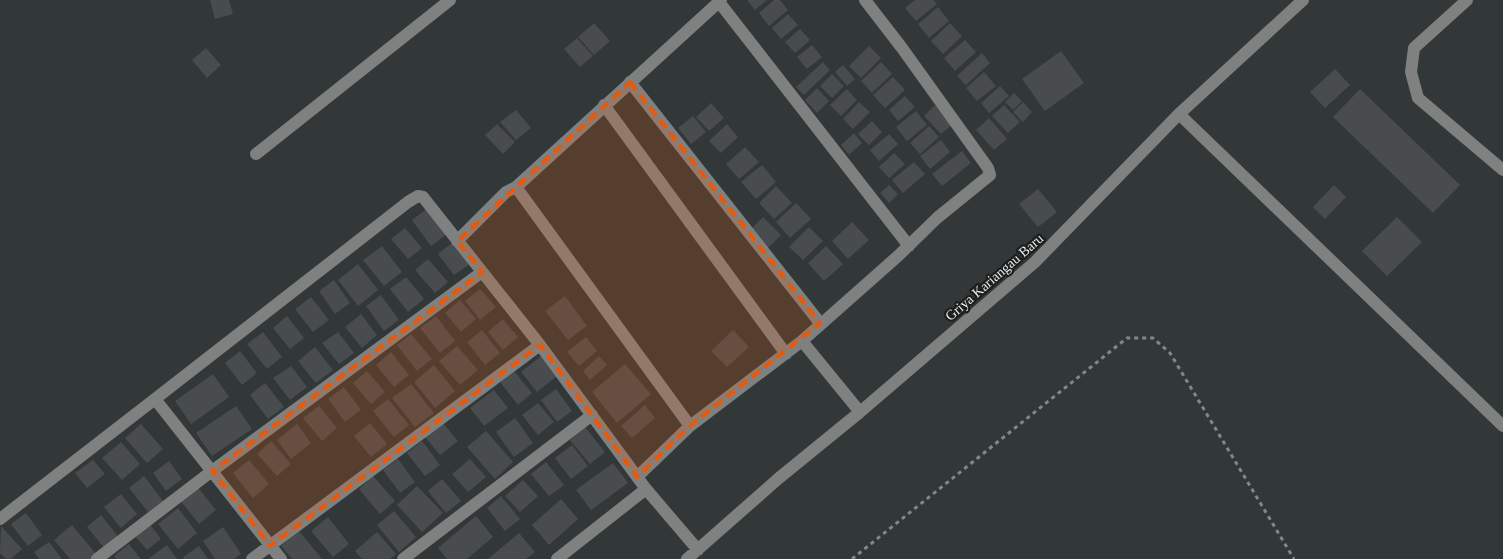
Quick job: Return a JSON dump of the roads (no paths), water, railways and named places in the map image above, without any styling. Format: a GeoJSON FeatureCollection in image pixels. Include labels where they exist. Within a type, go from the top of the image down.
{"type":"FeatureCollection","features":[{"type":"Feature","properties":{"kind":"street"},"geometry":{"type":"LineString","coordinates":[[256,154],[450,0]]}},
{"type":"Feature","properties":{"kind":"street"},"geometry":{"type":"LineString","coordinates":[[637,476],[690,426],[802,341],[909,246],[936,218],[990,175],[988,168],[865,0]]}},
{"type":"Feature","properties":{"kind":"street","name":"Griya Kariangau Baru"},"geometry":{"type":"LineString","coordinates":[[688,559],[779,478],[860,412],[1035,262],[1180,114],[1304,0]]}},
{"type":"Feature","properties":{"kind":"street"},"geometry":{"type":"LineString","coordinates":[[1466,0],[1414,48],[1411,72],[1418,98],[1503,170]]}},
{"type":"Feature","properties":{"kind":"street"},"geometry":{"type":"LineString","coordinates":[[457,241],[506,192],[516,187],[720,1],[909,246]]}},
{"type":"Feature","properties":{"kind":"street"},"geometry":{"type":"LineString","coordinates":[[630,82],[820,324]]}},
{"type":"Feature","properties":{"kind":"street"},"geometry":{"type":"LineString","coordinates":[[604,105],[786,354]]}},
{"type":"Feature","properties":{"kind":"street"},"geometry":{"type":"LineString","coordinates":[[1180,114],[1503,426]]}},
{"type":"Feature","properties":{"kind":"street"},"geometry":{"type":"LineString","coordinates":[[516,187],[690,426]]}},
{"type":"Feature","properties":{"kind":"street"},"geometry":{"type":"LineString","coordinates":[[0,519],[418,196],[423,197],[540,345],[646,489],[698,550]]}},
{"type":"Feature","properties":{"kind":"street"},"geometry":{"type":"LineString","coordinates":[[97,559],[212,471],[482,272]]}},
{"type":"Feature","properties":{"kind":"street"},"geometry":{"type":"LineString","coordinates":[[802,341],[860,412]]}},
{"type":"Feature","properties":{"kind":"street"},"geometry":{"type":"LineString","coordinates":[[252,559],[540,345]]}},
{"type":"Feature","properties":{"kind":"street"},"geometry":{"type":"LineString","coordinates":[[155,399],[281,559]]}},
{"type":"Feature","properties":{"kind":"street"},"geometry":{"type":"LineString","coordinates":[[403,559],[592,415]]}},
{"type":"Feature","properties":{"kind":"street"},"geometry":{"type":"LineString","coordinates":[[557,559],[646,489]]}}]}
